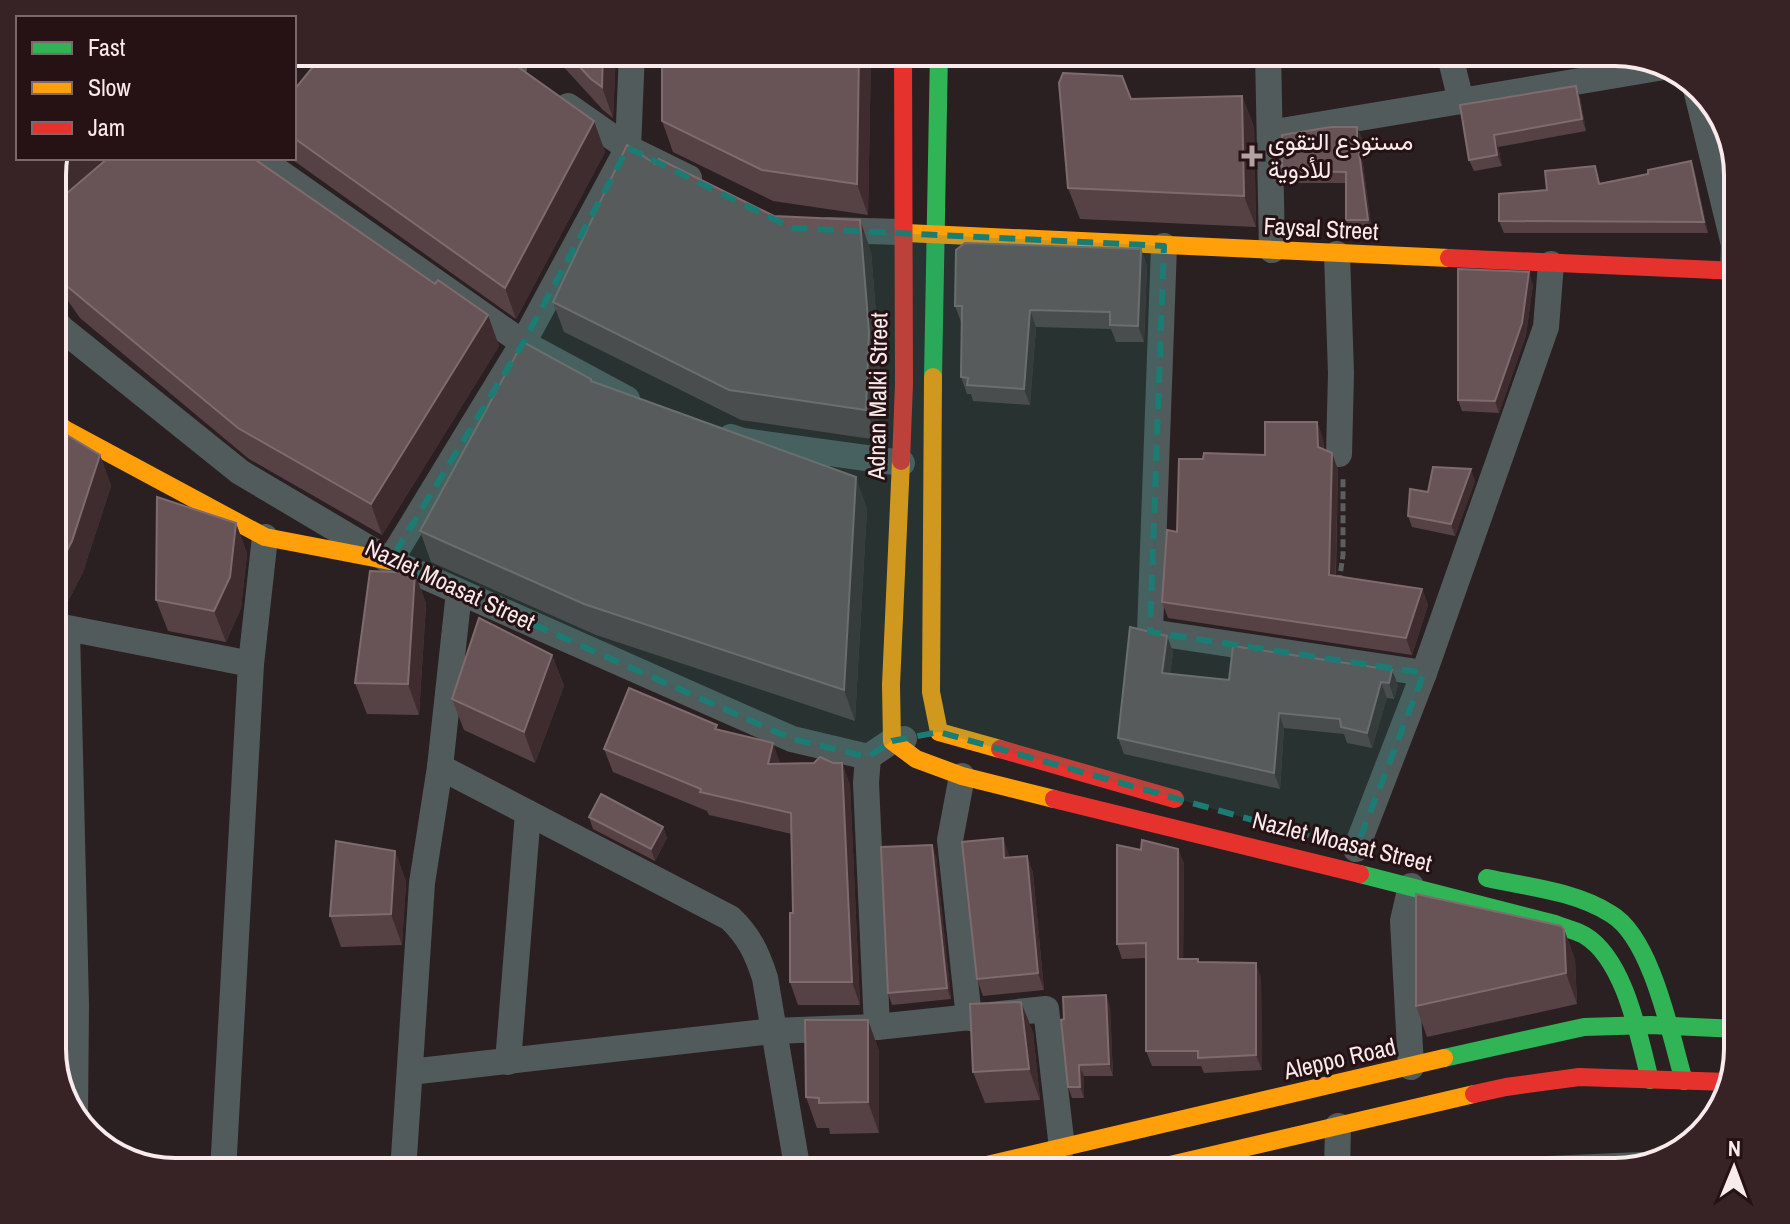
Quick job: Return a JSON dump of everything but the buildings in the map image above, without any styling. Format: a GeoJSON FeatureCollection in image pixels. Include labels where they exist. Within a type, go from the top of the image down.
{"type":"FeatureCollection","features":[{"type":"Feature","properties":{"kind":"main road","name":"Adnan Malki Street"},"geometry":{"type":"LineString","coordinates":[[892,741],[891,685],[904,384],[903,66]]}},
{"type":"Feature","properties":{"kind":"main road"},"geometry":{"type":"LineString","coordinates":[[939,66],[934,235],[931,692],[939,732],[1187,802]]}},
{"type":"Feature","properties":{"kind":"main road","name":"Faysal Street"},"geometry":{"type":"LineString","coordinates":[[902,232],[1724,271]]}},
{"type":"Feature","properties":{"kind":"main road"},"geometry":{"type":"LineString","coordinates":[[66,430],[265,537],[390,561]]}},
{"type":"Feature","properties":{"kind":"main road","name":"Nazlet Moasat Street"},"geometry":{"type":"LineString","coordinates":[[892,741],[916,759],[962,776],[1411,886],[1555,924],[1586,936],[1613,964],[1636,1025],[1650,1080]]}},
{"type":"Feature","properties":{"kind":"main road"},"geometry":{"type":"LineString","coordinates":[[1471,874],[1575,897],[1614,915],[1651,967],[1684,1081]]}},
{"type":"Feature","properties":{"kind":"main road","name":"Aleppo Road"},"geometry":{"type":"LineString","coordinates":[[1018,1158],[1562,1030],[1636,1025],[1724,1028]]}},
{"type":"Feature","properties":{"kind":"main road"},"geometry":{"type":"LineString","coordinates":[[1200,1158],[1520,1085],[1579,1077],[1719,1082]]}},
{"type":"Feature","properties":{"kind":"street"},"geometry":{"type":"LineString","coordinates":[[518,66],[628,148],[710,188]]}},
{"type":"Feature","properties":{"kind":"street"},"geometry":{"type":"LineString","coordinates":[[390,561],[523,343],[628,148],[631,66]]}},
{"type":"Feature","properties":{"kind":"street"},"geometry":{"type":"LineString","coordinates":[[1268,66],[1272,250]]}},
{"type":"Feature","properties":{"kind":"street"},"geometry":{"type":"LineString","coordinates":[[1452,66],[1461,101]]}},
{"type":"Feature","properties":{"kind":"street"},"geometry":{"type":"LineString","coordinates":[[1270,133],[1644,70]]}},
{"type":"Feature","properties":{"kind":"street"},"geometry":{"type":"LineString","coordinates":[[1701,109],[1724,204]]}},
{"type":"Feature","properties":{"kind":"street"},"geometry":{"type":"LineString","coordinates":[[262,160],[523,343],[624,398],[653,409]]}},
{"type":"Feature","properties":{"kind":"street"},"geometry":{"type":"LineString","coordinates":[[808,229],[902,232]]}},
{"type":"Feature","properties":{"kind":"street"},"geometry":{"type":"LineString","coordinates":[[1164,246],[1150,632],[1424,673]]}},
{"type":"Feature","properties":{"kind":"street"},"geometry":{"type":"LineString","coordinates":[[1337,254],[1341,373],[1339,454]]}},
{"type":"Feature","properties":{"kind":"street"},"geometry":{"type":"LineString","coordinates":[[1359,849],[1546,327],[1551,264]]}},
{"type":"Feature","properties":{"kind":"street","name":"Nazlet Moasat Street"},"geometry":{"type":"LineString","coordinates":[[66,332],[240,472],[390,561],[792,739],[868,757]]}},
{"type":"Feature","properties":{"kind":"street"},"geometry":{"type":"LineString","coordinates":[[713,430],[743,441],[902,463]]}},
{"type":"Feature","properties":{"kind":"street"},"geometry":{"type":"LineString","coordinates":[[224,1158],[251,664],[265,537]]}},
{"type":"Feature","properties":{"kind":"street"},"geometry":{"type":"LineString","coordinates":[[404,1158],[422,883],[440,767],[459,592]]}},
{"type":"Feature","properties":{"kind":"street"},"geometry":{"type":"LineString","coordinates":[[66,628],[251,664]]}},
{"type":"Feature","properties":{"kind":"street"},"geometry":{"type":"LineString","coordinates":[[877,1027],[866,783],[868,757],[892,741],[939,732]]}},
{"type":"Feature","properties":{"kind":"street"},"geometry":{"type":"LineString","coordinates":[[440,767],[730,918],[745,932],[756,949],[765,978],[796,1158]]}},
{"type":"Feature","properties":{"kind":"street"},"geometry":{"type":"LineString","coordinates":[[962,776],[950,840],[969,1018]]}},
{"type":"Feature","properties":{"kind":"street"},"geometry":{"type":"LineString","coordinates":[[508,1062],[528,813]]}},
{"type":"Feature","properties":{"kind":"street"},"geometry":{"type":"LineString","coordinates":[[1411,886],[1403,921],[1411,1067]]}},
{"type":"Feature","properties":{"kind":"street"},"geometry":{"type":"LineString","coordinates":[[410,1072],[773,1031],[877,1027],[1046,1009],[1062,1148]]}},
{"type":"Feature","properties":{"kind":"street"},"geometry":{"type":"LineString","coordinates":[[66,1025],[72,1083]]}},
{"type":"Feature","properties":{"kind":"street"},"geometry":{"type":"LineString","coordinates":[[1337,1158],[1338,1126]]}},
{"type":"Feature","properties":{"kind":"path"},"geometry":{"type":"LineString","coordinates":[[1339,454],[1343,458],[1343,555],[1339,585]]}},
{"type":"Feature","properties":{"kind":"highlighted area"},"geometry":{"type":"Polygon","coordinates":[[[628,148],[792,228],[1164,246],[1150,632],[1424,673],[1356,849],[939,732],[892,741],[868,757],[792,739],[390,561],[523,343],[628,148]]]}},
{"type":"Feature","properties":{"kind":"traffic: fast"},"geometry":{"type":"LineString","coordinates":[[933,377],[939,66]]}},
{"type":"Feature","properties":{"kind":"traffic: fast"},"geometry":{"type":"LineString","coordinates":[[1360,874],[1555,924],[1584,935],[1598,946],[1620,980],[1650,1080]]}},
{"type":"Feature","properties":{"kind":"traffic: fast"},"geometry":{"type":"LineString","coordinates":[[1487,878],[1582,900],[1611,914],[1625,926],[1649,966],[1684,1081]]}},
{"type":"Feature","properties":{"kind":"traffic: fast"},"geometry":{"type":"LineString","coordinates":[[1444,1058],[1584,1027],[1650,1025],[1724,1028]]}},
{"type":"Feature","properties":{"kind":"traffic: slow"},"geometry":{"type":"LineString","coordinates":[[906,233],[1449,258]]}},
{"type":"Feature","properties":{"kind":"traffic: slow"},"geometry":{"type":"LineString","coordinates":[[933,377],[931,692],[939,732],[1000,749]]}},
{"type":"Feature","properties":{"kind":"traffic: slow"},"geometry":{"type":"LineString","coordinates":[[66,430],[265,537],[390,561]]}},
{"type":"Feature","properties":{"kind":"traffic: slow"},"geometry":{"type":"LineString","coordinates":[[901,461],[891,685],[892,741],[916,759],[962,776],[1054,799]]}},
{"type":"Feature","properties":{"kind":"traffic: slow"},"geometry":{"type":"LineString","coordinates":[[1017,1158],[1444,1058]]}},
{"type":"Feature","properties":{"kind":"traffic: slow"},"geometry":{"type":"LineString","coordinates":[[1200,1158],[1474,1094]]}},
{"type":"Feature","properties":{"kind":"traffic: jam"},"geometry":{"type":"LineString","coordinates":[[901,461],[904,384],[903,66]]}},
{"type":"Feature","properties":{"kind":"traffic: jam"},"geometry":{"type":"LineString","coordinates":[[1449,258],[1724,270]]}},
{"type":"Feature","properties":{"kind":"traffic: jam"},"geometry":{"type":"LineString","coordinates":[[1000,749],[1175,799]]}},
{"type":"Feature","properties":{"kind":"traffic: jam"},"geometry":{"type":"LineString","coordinates":[[1054,799],[1360,874]]}},
{"type":"Feature","properties":{"kind":"traffic: jam"},"geometry":{"type":"LineString","coordinates":[[1474,1094],[1579,1077],[1719,1082]]}},
{"type":"Feature","properties":{"kind":"place","name":"مستودع التقوى للأدوية"},"geometry":{"type":"Point","coordinates":[1252,156]}}]}
